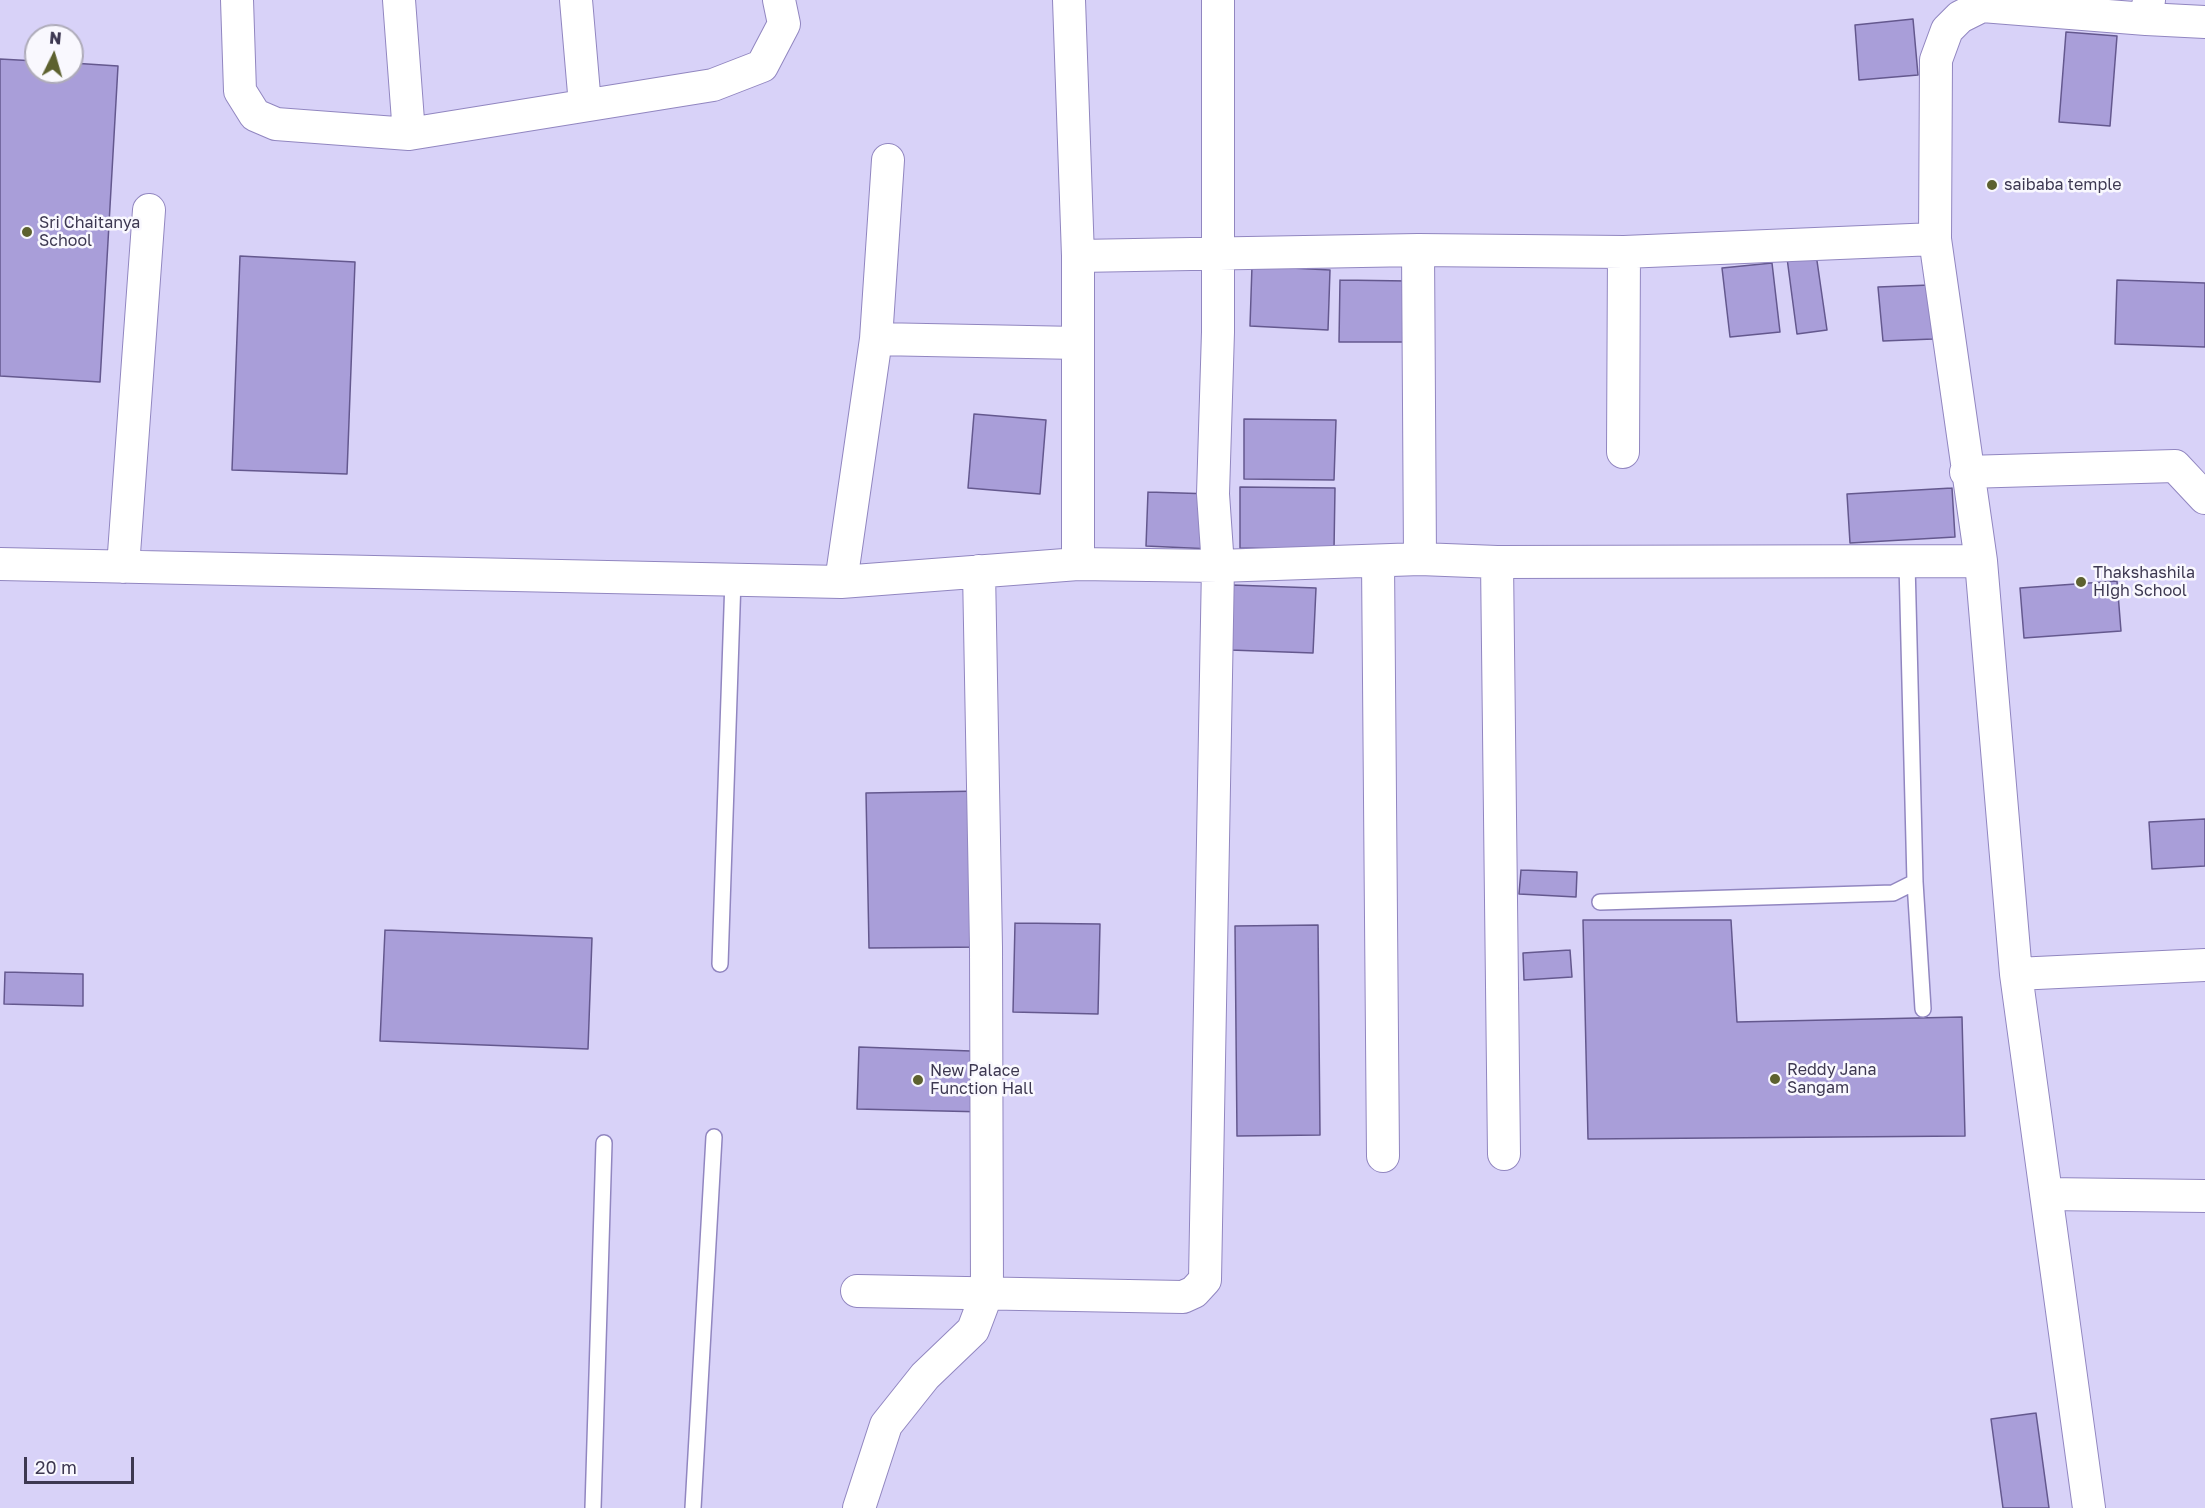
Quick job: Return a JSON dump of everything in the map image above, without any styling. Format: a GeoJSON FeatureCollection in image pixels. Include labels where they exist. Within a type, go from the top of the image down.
{"type":"FeatureCollection","features":[{"type":"Feature","properties":{"kind":"street"},"geometry":{"type":"LineString","coordinates":[[237,0],[240,91],[255,115],[276,124],[409,134],[713,85],[762,66],[784,24],[779,0]]}},
{"type":"Feature","properties":{"kind":"street"},"geometry":{"type":"LineString","coordinates":[[399,0],[409,134]]}},
{"type":"Feature","properties":{"kind":"street"},"geometry":{"type":"LineString","coordinates":[[576,0],[585,105]]}},
{"type":"Feature","properties":{"kind":"street"},"geometry":{"type":"LineString","coordinates":[[1069,0],[1078,256],[1077,564]]}},
{"type":"Feature","properties":{"kind":"street"},"geometry":{"type":"LineString","coordinates":[[857,1291],[1183,1297],[1194,1292],[1205,1280],[1218,566],[1213,494],[1218,254],[1218,0]]}},
{"type":"Feature","properties":{"kind":"street"},"geometry":{"type":"LineString","coordinates":[[2089,1508],[2016,974],[1981,561],[1966,472],[1935,239],[1936,60],[1947,30],[1960,17],[1982,6],[2148,10],[2205,22]]}},
{"type":"Feature","properties":{"kind":"street"},"geometry":{"type":"LineString","coordinates":[[841,582],[876,339],[888,160]]}},
{"type":"Feature","properties":{"kind":"street"},"geometry":{"type":"LineString","coordinates":[[123,567],[149,210]]}},
{"type":"Feature","properties":{"kind":"street"},"geometry":{"type":"LineString","coordinates":[[1078,256],[1418,250],[1624,252],[1935,239]]}},
{"type":"Feature","properties":{"kind":"street"},"geometry":{"type":"LineString","coordinates":[[1418,250],[1420,559]]}},
{"type":"Feature","properties":{"kind":"street"},"geometry":{"type":"LineString","coordinates":[[1623,452],[1624,252]]}},
{"type":"Feature","properties":{"kind":"street"},"geometry":{"type":"LineString","coordinates":[[876,339],[1078,342]]}},
{"type":"Feature","properties":{"kind":"street"},"geometry":{"type":"LineString","coordinates":[[1966,472],[2175,466],[2205,498]]}},
{"type":"Feature","properties":{"kind":"street"},"geometry":{"type":"LineString","coordinates":[[0,564],[841,582],[1077,564],[1218,566],[1420,559],[1497,562],[1907,563],[1981,561]]}},
{"type":"Feature","properties":{"kind":"street"},"geometry":{"type":"LineString","coordinates":[[1378,561],[1383,1156]]}},
{"type":"Feature","properties":{"kind":"street"},"geometry":{"type":"LineString","coordinates":[[1497,562],[1504,1154]]}},
{"type":"Feature","properties":{"kind":"street"},"geometry":{"type":"LineString","coordinates":[[859,1508],[886,1425],[925,1376],[973,1330],[987,1293],[986,959],[979,571]]}},
{"type":"Feature","properties":{"kind":"street"},"geometry":{"type":"LineString","coordinates":[[2016,974],[2205,965]]}},
{"type":"Feature","properties":{"kind":"street"},"geometry":{"type":"LineString","coordinates":[[2046,1194],[2205,1196]]}},
{"type":"Feature","properties":{"kind":"lane"},"geometry":{"type":"LineString","coordinates":[[1907,563],[1915,882],[1923,1009]]}},
{"type":"Feature","properties":{"kind":"lane"},"geometry":{"type":"LineString","coordinates":[[720,964],[733,579]]}},
{"type":"Feature","properties":{"kind":"lane"},"geometry":{"type":"LineString","coordinates":[[1600,902],[1893,893],[1915,882]]}},
{"type":"Feature","properties":{"kind":"lane"},"geometry":{"type":"LineString","coordinates":[[693,1508],[714,1137]]}},
{"type":"Feature","properties":{"kind":"lane"},"geometry":{"type":"LineString","coordinates":[[593,1508],[604,1143]]}},
{"type":"Feature","properties":{"kind":"building"},"geometry":{"type":"Polygon","coordinates":[[[1913,19],[1918,75],[1859,80],[1855,25],[1913,19]]]}},
{"type":"Feature","properties":{"kind":"building"},"geometry":{"type":"Polygon","coordinates":[[[2066,32],[2117,36],[2110,126],[2059,122],[2066,32]]]}},
{"type":"Feature","properties":{"kind":"building"},"geometry":{"type":"Polygon","coordinates":[[[0,59],[24,60],[24,84],[84,84],[84,64],[118,66],[100,382],[0,376],[0,59]]]}},
{"type":"Feature","properties":{"kind":"building"},"geometry":{"type":"Polygon","coordinates":[[[1816,254],[1827,330],[1797,334],[1787,258],[1816,254]]]}},
{"type":"Feature","properties":{"kind":"building"},"geometry":{"type":"Polygon","coordinates":[[[240,256],[355,262],[347,474],[232,470],[240,256]]]}},
{"type":"Feature","properties":{"kind":"building"},"geometry":{"type":"Polygon","coordinates":[[[1772,263],[1780,332],[1730,337],[1722,268],[1772,263]]]}},
{"type":"Feature","properties":{"kind":"building"},"geometry":{"type":"Polygon","coordinates":[[[1252,266],[1330,270],[1328,330],[1250,326],[1252,266]]]}},
{"type":"Feature","properties":{"kind":"building"},"geometry":{"type":"Polygon","coordinates":[[[1340,280],[1408,281],[1407,342],[1339,342],[1340,280]]]}},
{"type":"Feature","properties":{"kind":"building"},"geometry":{"type":"Polygon","coordinates":[[[2117,280],[2205,283],[2205,347],[2115,344],[2117,280]]]}},
{"type":"Feature","properties":{"kind":"building"},"geometry":{"type":"Polygon","coordinates":[[[1930,285],[1933,339],[1883,341],[1878,287],[1930,285]]]}},
{"type":"Feature","properties":{"kind":"building"},"geometry":{"type":"Polygon","coordinates":[[[974,414],[1046,420],[1040,494],[968,488],[974,414]]]}},
{"type":"Feature","properties":{"kind":"building"},"geometry":{"type":"Polygon","coordinates":[[[1244,419],[1336,420],[1334,480],[1244,479],[1244,419]]]}},
{"type":"Feature","properties":{"kind":"building"},"geometry":{"type":"Polygon","coordinates":[[[1240,487],[1335,488],[1334,550],[1240,548],[1240,487]]]}},
{"type":"Feature","properties":{"kind":"building"},"geometry":{"type":"Polygon","coordinates":[[[1952,488],[1955,537],[1850,543],[1847,494],[1952,488]]]}},
{"type":"Feature","properties":{"kind":"building"},"geometry":{"type":"Polygon","coordinates":[[[1148,492],[1213,494],[1211,549],[1146,546],[1148,492]]]}},
{"type":"Feature","properties":{"kind":"building"},"geometry":{"type":"Polygon","coordinates":[[[2117,581],[2121,631],[2024,638],[2020,588],[2117,581]]]}},
{"type":"Feature","properties":{"kind":"building"},"geometry":{"type":"Polygon","coordinates":[[[1232,585],[1316,588],[1313,653],[1230,650],[1232,585]]]}},
{"type":"Feature","properties":{"kind":"building"},"geometry":{"type":"Polygon","coordinates":[[[983,791],[986,947],[869,948],[866,793],[983,791]]]}},
{"type":"Feature","properties":{"kind":"building"},"geometry":{"type":"Polygon","coordinates":[[[2205,819],[2205,866],[2152,869],[2149,822],[2205,819]]]}},
{"type":"Feature","properties":{"kind":"building"},"geometry":{"type":"Polygon","coordinates":[[[1521,870],[1577,872],[1576,897],[1519,894],[1521,870]]]}},
{"type":"Feature","properties":{"kind":"building","name":"Reddy Jana Sangam"},"geometry":{"type":"Polygon","coordinates":[[[1583,920],[1731,920],[1737,1022],[1962,1017],[1965,1136],[1588,1139],[1583,920]]]}},
{"type":"Feature","properties":{"kind":"building"},"geometry":{"type":"Polygon","coordinates":[[[1015,923],[1100,924],[1098,1014],[1013,1012],[1015,923]]]}},
{"type":"Feature","properties":{"kind":"building"},"geometry":{"type":"Polygon","coordinates":[[[1318,925],[1320,1135],[1237,1136],[1235,926],[1318,925]]]}},
{"type":"Feature","properties":{"kind":"building"},"geometry":{"type":"Polygon","coordinates":[[[385,930],[592,938],[588,1049],[380,1041],[385,930]]]}},
{"type":"Feature","properties":{"kind":"building"},"geometry":{"type":"Polygon","coordinates":[[[1570,950],[1572,977],[1524,980],[1523,953],[1570,950]]]}},
{"type":"Feature","properties":{"kind":"building"},"geometry":{"type":"Polygon","coordinates":[[[5,972],[83,974],[83,1006],[4,1004],[5,972]]]}},
{"type":"Feature","properties":{"kind":"building","name":"New Palace Function Hall"},"geometry":{"type":"Polygon","coordinates":[[[859,1047],[971,1051],[986,1112],[857,1109],[859,1047]]]}},
{"type":"Feature","properties":{"kind":"building"},"geometry":{"type":"Polygon","coordinates":[[[2036,1413],[2049,1508],[2003,1508],[1991,1419],[2036,1413]]]}},
{"type":"Feature","properties":{"kind":"place","name":"saibaba temple"},"geometry":{"type":"Point","coordinates":[1992,185]}},
{"type":"Feature","properties":{"kind":"place","name":"Sri Chaitanya School"},"geometry":{"type":"Point","coordinates":[27,232]}},
{"type":"Feature","properties":{"kind":"place","name":"Thakshashila HIgh School"},"geometry":{"type":"Point","coordinates":[2081,582]}},
{"type":"Feature","properties":{"kind":"place","name":"Reddy Jana Sangam"},"geometry":{"type":"Point","coordinates":[1775,1079]}},
{"type":"Feature","properties":{"kind":"place","name":"New Palace Function Hall"},"geometry":{"type":"Point","coordinates":[918,1080]}}]}
